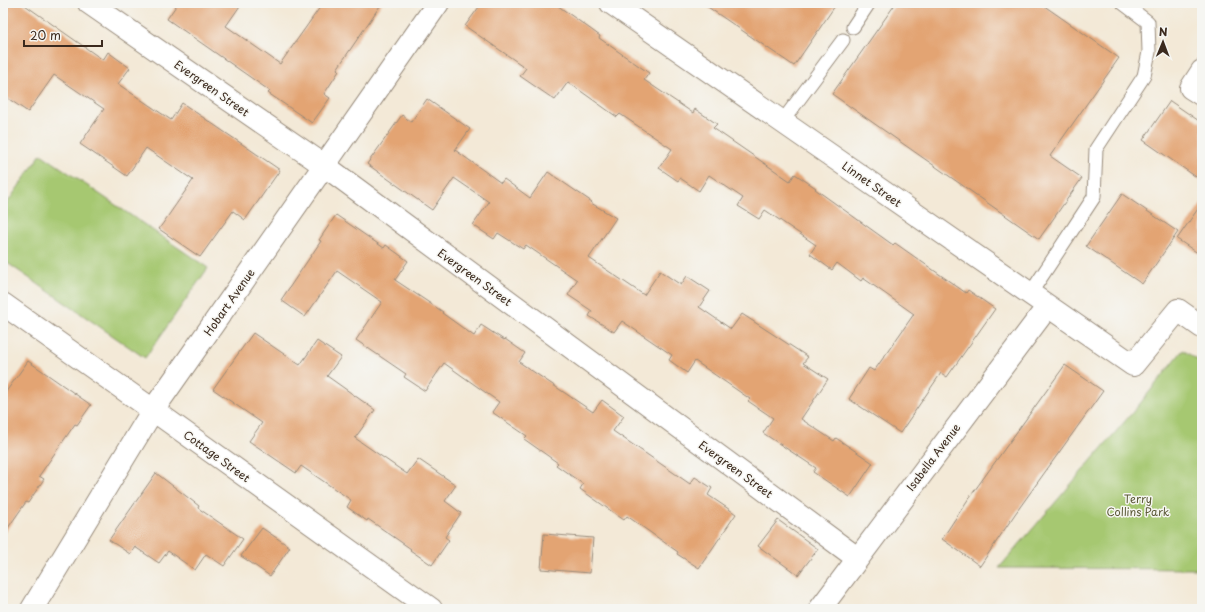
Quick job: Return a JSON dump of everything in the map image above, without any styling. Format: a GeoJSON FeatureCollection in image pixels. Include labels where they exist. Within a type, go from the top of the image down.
{"type":"FeatureCollection","features":[{"type":"Feature","properties":{"kind":"street","name":"Evergreen Street"},"geometry":{"type":"LineString","coordinates":[[89,3],[325,166],[857,558]]}},
{"type":"Feature","properties":{"kind":"street","name":"Hobart Avenue"},"geometry":{"type":"LineString","coordinates":[[32,609],[153,410],[438,3]]}},
{"type":"Feature","properties":{"kind":"street","name":"Linnet Street"},"geometry":{"type":"LineString","coordinates":[[611,3],[1133,365],[1178,310],[1202,327]]}},
{"type":"Feature","properties":{"kind":"street"},"geometry":{"type":"LineString","coordinates":[[1202,71],[1191,88],[1202,95]]}},
{"type":"Feature","properties":{"kind":"street","name":"Isabella Avenue"},"geometry":{"type":"LineString","coordinates":[[820,609],[1039,300]]}},
{"type":"Feature","properties":{"kind":"street","name":"Cottage Street"},"geometry":{"type":"LineString","coordinates":[[3,304],[431,609]]}},
{"type":"Feature","properties":{"kind":"lane"},"geometry":{"type":"LineString","coordinates":[[853,27],[869,3]]}},
{"type":"Feature","properties":{"kind":"lane"},"geometry":{"type":"LineString","coordinates":[[1039,300],[1094,198],[1096,149],[1144,76],[1149,52],[1148,22],[1123,3]]}},
{"type":"Feature","properties":{"kind":"lane"},"geometry":{"type":"LineString","coordinates":[[782,122],[843,40]]}},
{"type":"Feature","properties":{"kind":"green space"},"geometry":{"type":"Polygon","coordinates":[[[41,154],[208,268],[145,358],[3,260],[3,209],[41,154]]]}},
{"type":"Feature","properties":{"kind":"green space","name":"Terry Collins Park"},"geometry":{"type":"Polygon","coordinates":[[[1183,350],[1202,363],[1202,569],[999,568],[1138,406],[1183,350]]]}},
{"type":"Feature","properties":{"kind":"building"},"geometry":{"type":"Polygon","coordinates":[[[3,3],[22,3],[103,60],[108,52],[130,68],[118,84],[171,120],[182,103],[280,170],[245,220],[233,211],[200,257],[159,229],[193,180],[146,148],[127,176],[80,144],[104,109],[54,75],[28,112],[3,95],[3,3]]]}},
{"type":"Feature","properties":{"kind":"building"},"geometry":{"type":"Polygon","coordinates":[[[178,3],[242,3],[226,26],[280,64],[323,3],[382,3],[337,69],[339,71],[324,94],[330,98],[312,123],[268,93],[270,91],[167,19],[178,3]]]}},
{"type":"Feature","properties":{"kind":"building"},"geometry":{"type":"Polygon","coordinates":[[[482,3],[554,3],[600,36],[599,38],[649,73],[644,80],[693,113],[695,109],[717,124],[713,128],[790,181],[795,174],[893,245],[895,243],[966,293],[968,290],[995,309],[947,377],[941,373],[900,433],[849,399],[869,368],[874,371],[914,314],[863,278],[861,281],[837,263],[832,270],[810,254],[816,245],[765,210],[759,219],[738,206],[743,198],[709,175],[699,191],[680,178],[678,181],[659,168],[672,149],[620,114],[617,117],[568,82],[555,100],[520,76],[526,68],[465,26],[482,3]]]}},
{"type":"Feature","properties":{"kind":"building"},"geometry":{"type":"Polygon","coordinates":[[[702,3],[837,3],[794,66],[702,3]]]}},
{"type":"Feature","properties":{"kind":"building"},"geometry":{"type":"Polygon","coordinates":[[[896,3],[1040,3],[1119,58],[1050,156],[1082,178],[1039,239],[832,94],[896,3]]]}},
{"type":"Feature","properties":{"kind":"building"},"geometry":{"type":"Polygon","coordinates":[[[427,99],[470,129],[455,150],[501,183],[504,179],[530,198],[548,172],[592,202],[591,203],[616,218],[589,258],[644,295],[660,271],[681,285],[687,276],[710,291],[699,307],[731,329],[742,314],[808,357],[803,363],[828,379],[801,419],[834,441],[836,438],[873,463],[850,497],[813,472],[816,468],[763,433],[773,418],[748,401],[750,399],[695,361],[687,373],[669,360],[672,355],[622,321],[614,332],[589,316],[592,311],[568,295],[577,280],[526,245],[523,249],[498,233],[494,239],[473,225],[489,202],[454,178],[432,210],[367,164],[402,115],[411,122],[427,99]]]}},
{"type":"Feature","properties":{"kind":"building"},"geometry":{"type":"Polygon","coordinates":[[[1170,101],[1202,123],[1202,181],[1143,140],[1170,101]]]}},
{"type":"Feature","properties":{"kind":"building"},"geometry":{"type":"Polygon","coordinates":[[[1122,194],[1178,232],[1142,284],[1086,246],[1122,194]]]}},
{"type":"Feature","properties":{"kind":"building"},"geometry":{"type":"Polygon","coordinates":[[[1202,203],[1202,256],[1177,239],[1202,203]]]}},
{"type":"Feature","properties":{"kind":"building"},"geometry":{"type":"Polygon","coordinates":[[[336,215],[384,248],[386,245],[408,261],[395,280],[443,312],[442,313],[474,336],[481,325],[504,340],[505,339],[525,353],[519,362],[593,412],[602,400],[624,416],[613,431],[690,484],[695,477],[712,488],[708,495],[736,514],[699,568],[677,554],[678,552],[627,516],[624,520],[580,489],[583,484],[556,465],[558,463],[524,439],[527,436],[492,412],[499,402],[444,363],[425,391],[404,377],[406,374],[356,340],[382,302],[337,271],[305,317],[281,300],[321,241],[319,240],[336,215]]]}},
{"type":"Feature","properties":{"kind":"building"},"geometry":{"type":"Polygon","coordinates":[[[253,333],[300,365],[317,341],[341,357],[327,376],[375,410],[355,438],[407,474],[418,459],[456,485],[445,501],[461,513],[445,537],[449,540],[432,565],[368,519],[367,521],[347,507],[351,500],[301,466],[296,473],[249,441],[262,423],[213,389],[253,333]]]}},
{"type":"Feature","properties":{"kind":"building"},"geometry":{"type":"Polygon","coordinates":[[[28,361],[91,405],[77,425],[75,424],[39,476],[44,479],[28,503],[26,502],[3,535],[3,396],[28,361]]]}},
{"type":"Feature","properties":{"kind":"building"},"geometry":{"type":"Polygon","coordinates":[[[1065,365],[1103,391],[1015,514],[980,566],[942,539],[967,501],[1065,365]]]}},
{"type":"Feature","properties":{"kind":"building"},"geometry":{"type":"Polygon","coordinates":[[[156,473],[199,506],[198,508],[243,539],[224,566],[206,554],[195,570],[168,551],[159,563],[135,547],[130,554],[109,540],[156,473]]]}},
{"type":"Feature","properties":{"kind":"building"},"geometry":{"type":"Polygon","coordinates":[[[778,520],[818,549],[798,575],[758,546],[778,520]]]}},
{"type":"Feature","properties":{"kind":"building"},"geometry":{"type":"Polygon","coordinates":[[[262,528],[290,547],[270,576],[241,556],[262,528]]]}},
{"type":"Feature","properties":{"kind":"building"},"geometry":{"type":"Polygon","coordinates":[[[544,534],[593,538],[590,573],[541,569],[544,534]]]}}]}
